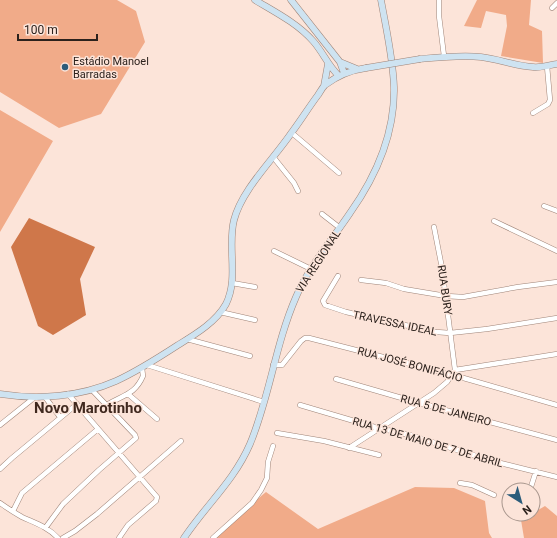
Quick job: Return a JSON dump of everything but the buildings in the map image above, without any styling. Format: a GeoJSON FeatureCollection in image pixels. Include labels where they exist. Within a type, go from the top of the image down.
{"type":"FeatureCollection","features":[{"type":"Feature","properties":{"kind":"main road"},"geometry":{"type":"LineString","coordinates":[[257,0],[300,29],[318,46],[328,64],[342,75]]}},
{"type":"Feature","properties":{"kind":"main road"},"geometry":{"type":"LineString","coordinates":[[291,0],[340,62],[357,69]]}},
{"type":"Feature","properties":{"kind":"main road","name":"VIA REGIONAL"},"geometry":{"type":"LineString","coordinates":[[184,538],[226,486],[240,464],[249,445],[264,402],[281,334],[304,280],[361,198],[372,178],[385,148],[391,127],[394,105],[394,86],[392,65],[380,0]]}},
{"type":"Feature","properties":{"kind":"main road"},"geometry":{"type":"LineString","coordinates":[[324,86],[342,75],[357,69],[444,56],[480,57],[516,65],[534,67],[557,64]]}},
{"type":"Feature","properties":{"kind":"main road"},"geometry":{"type":"LineString","coordinates":[[340,62],[342,75]]}},
{"type":"Feature","properties":{"kind":"main road"},"geometry":{"type":"LineString","coordinates":[[0,394],[35,397],[92,390],[116,381],[144,366],[187,339],[210,322],[220,312],[229,296],[232,283],[232,239],[234,218],[244,197],[274,158],[324,86],[328,64]]}},
{"type":"Feature","properties":{"kind":"street"},"geometry":{"type":"LineString","coordinates":[[439,0],[439,16],[444,56]]}},
{"type":"Feature","properties":{"kind":"street"},"geometry":{"type":"LineString","coordinates":[[552,8],[557,3]]}},
{"type":"Feature","properties":{"kind":"street"},"geometry":{"type":"LineString","coordinates":[[534,113],[548,104],[550,100],[547,66]]}},
{"type":"Feature","properties":{"kind":"street"},"geometry":{"type":"LineString","coordinates":[[292,133],[339,173]]}},
{"type":"Feature","properties":{"kind":"street"},"geometry":{"type":"LineString","coordinates":[[274,158],[294,183],[298,191]]}},
{"type":"Feature","properties":{"kind":"street"},"geometry":{"type":"LineString","coordinates":[[544,206],[557,212]]}},
{"type":"Feature","properties":{"kind":"street"},"geometry":{"type":"LineString","coordinates":[[322,214],[340,228]]}},
{"type":"Feature","properties":{"kind":"street"},"geometry":{"type":"LineString","coordinates":[[494,221],[557,251]]}},
{"type":"Feature","properties":{"kind":"street","name":"RUA BURY"},"geometry":{"type":"LineString","coordinates":[[434,227],[446,296],[456,370]]}},
{"type":"Feature","properties":{"kind":"street"},"geometry":{"type":"LineString","coordinates":[[274,251],[311,269]]}},
{"type":"Feature","properties":{"kind":"street","name":"TRAVESSA IDEAL"},"geometry":{"type":"LineString","coordinates":[[338,276],[323,301],[324,305],[346,312],[436,332],[450,333],[487,329],[557,318]]}},
{"type":"Feature","properties":{"kind":"street"},"geometry":{"type":"LineString","coordinates":[[361,280],[386,283],[404,289],[446,296],[463,297],[518,287],[557,282]]}},
{"type":"Feature","properties":{"kind":"street"},"geometry":{"type":"LineString","coordinates":[[232,283],[254,287]]}},
{"type":"Feature","properties":{"kind":"street"},"geometry":{"type":"LineString","coordinates":[[220,312],[255,320]]}},
{"type":"Feature","properties":{"kind":"street","name":"RUA JOSÉ BONIFÁCIO"},"geometry":{"type":"LineString","coordinates":[[273,365],[282,365],[301,341],[305,338],[310,338],[453,375],[557,405]]}},
{"type":"Feature","properties":{"kind":"street"},"geometry":{"type":"LineString","coordinates":[[187,339],[250,356]]}},
{"type":"Feature","properties":{"kind":"street"},"geometry":{"type":"LineString","coordinates":[[349,448],[440,388],[456,370],[557,354]]}},
{"type":"Feature","properties":{"kind":"street"},"geometry":{"type":"LineString","coordinates":[[107,405],[128,394],[137,386],[144,376],[144,366],[264,402]]}},
{"type":"Feature","properties":{"kind":"street","name":"RUA 5 DE JANEIRO"},"geometry":{"type":"LineString","coordinates":[[336,379],[557,440]]}},
{"type":"Feature","properties":{"kind":"street"},"geometry":{"type":"LineString","coordinates":[[46,527],[63,504],[99,470],[135,440],[135,435],[92,390]]}},
{"type":"Feature","properties":{"kind":"street"},"geometry":{"type":"LineString","coordinates":[[68,394],[158,497],[156,501],[128,526],[118,538]]}},
{"type":"Feature","properties":{"kind":"street"},"geometry":{"type":"LineString","coordinates":[[128,394],[157,420]]}},
{"type":"Feature","properties":{"kind":"street"},"geometry":{"type":"LineString","coordinates":[[45,396],[60,417]]}},
{"type":"Feature","properties":{"kind":"street"},"geometry":{"type":"LineString","coordinates":[[0,425],[35,397]]}},
{"type":"Feature","properties":{"kind":"street"},"geometry":{"type":"LineString","coordinates":[[0,469],[77,404]]}},
{"type":"Feature","properties":{"kind":"street","name":"RUA 13 DE MAIO DE 7 DE ABRIL"},"geometry":{"type":"LineString","coordinates":[[300,405],[378,428],[410,435],[492,461],[557,477]]}},
{"type":"Feature","properties":{"kind":"street"},"geometry":{"type":"LineString","coordinates":[[13,511],[22,493],[98,428]]}},
{"type":"Feature","properties":{"kind":"street"},"geometry":{"type":"LineString","coordinates":[[277,434],[324,441],[379,455]]}},
{"type":"Feature","properties":{"kind":"street"},"geometry":{"type":"LineString","coordinates":[[63,538],[75,531],[97,514],[181,441]]}},
{"type":"Feature","properties":{"kind":"street"},"geometry":{"type":"LineString","coordinates":[[212,538],[252,503],[261,490],[267,478],[268,462],[273,446]]}},
{"type":"Feature","properties":{"kind":"street"},"geometry":{"type":"LineString","coordinates":[[533,482],[536,471]]}},
{"type":"Feature","properties":{"kind":"street"},"geometry":{"type":"LineString","coordinates":[[460,483],[472,485],[494,495]]}},
{"type":"Feature","properties":{"kind":"street"},"geometry":{"type":"LineString","coordinates":[[0,504],[46,527],[58,538]]}},
{"type":"Feature","properties":{"kind":"shaded area","name":"Estádio Manoel Barradas"},"geometry":{"type":"Polygon","coordinates":[[[0,0],[117,0],[136,11],[145,42],[101,114],[59,128],[0,92],[0,0]]]}},
{"type":"Feature","properties":{"kind":"shaded area"},"geometry":{"type":"Polygon","coordinates":[[[477,0],[531,0],[529,25],[542,31],[543,63],[501,56],[507,26],[506,15],[486,11],[481,28],[464,26],[477,0]]]}},
{"type":"Feature","properties":{"kind":"shaded area"},"geometry":{"type":"Polygon","coordinates":[[[0,110],[53,141],[0,232],[0,110]]]}},
{"type":"Feature","properties":{"kind":"shaded area"},"geometry":{"type":"Polygon","coordinates":[[[29,218],[95,247],[80,279],[86,315],[53,335],[38,326],[11,247],[29,218]]]}},
{"type":"Feature","properties":{"kind":"shaded area"},"geometry":{"type":"Polygon","coordinates":[[[415,487],[454,488],[485,501],[489,533],[492,538],[215,538],[224,527],[266,492],[318,529],[415,487]]]}},
{"type":"Feature","properties":{"kind":"shaded area"},"geometry":{"type":"Polygon","coordinates":[[[545,506],[557,516],[557,538],[524,538],[521,522],[541,522],[541,508],[545,506]]]}},
{"type":"Feature","properties":{"kind":"place","name":"Estádio Manoel Barradas"},"geometry":{"type":"Point","coordinates":[65,67]}},
{"type":"Feature","properties":{"kind":"district","name":"Novo Marotinho"},"geometry":{"type":"Point","coordinates":[88,408]}}]}
